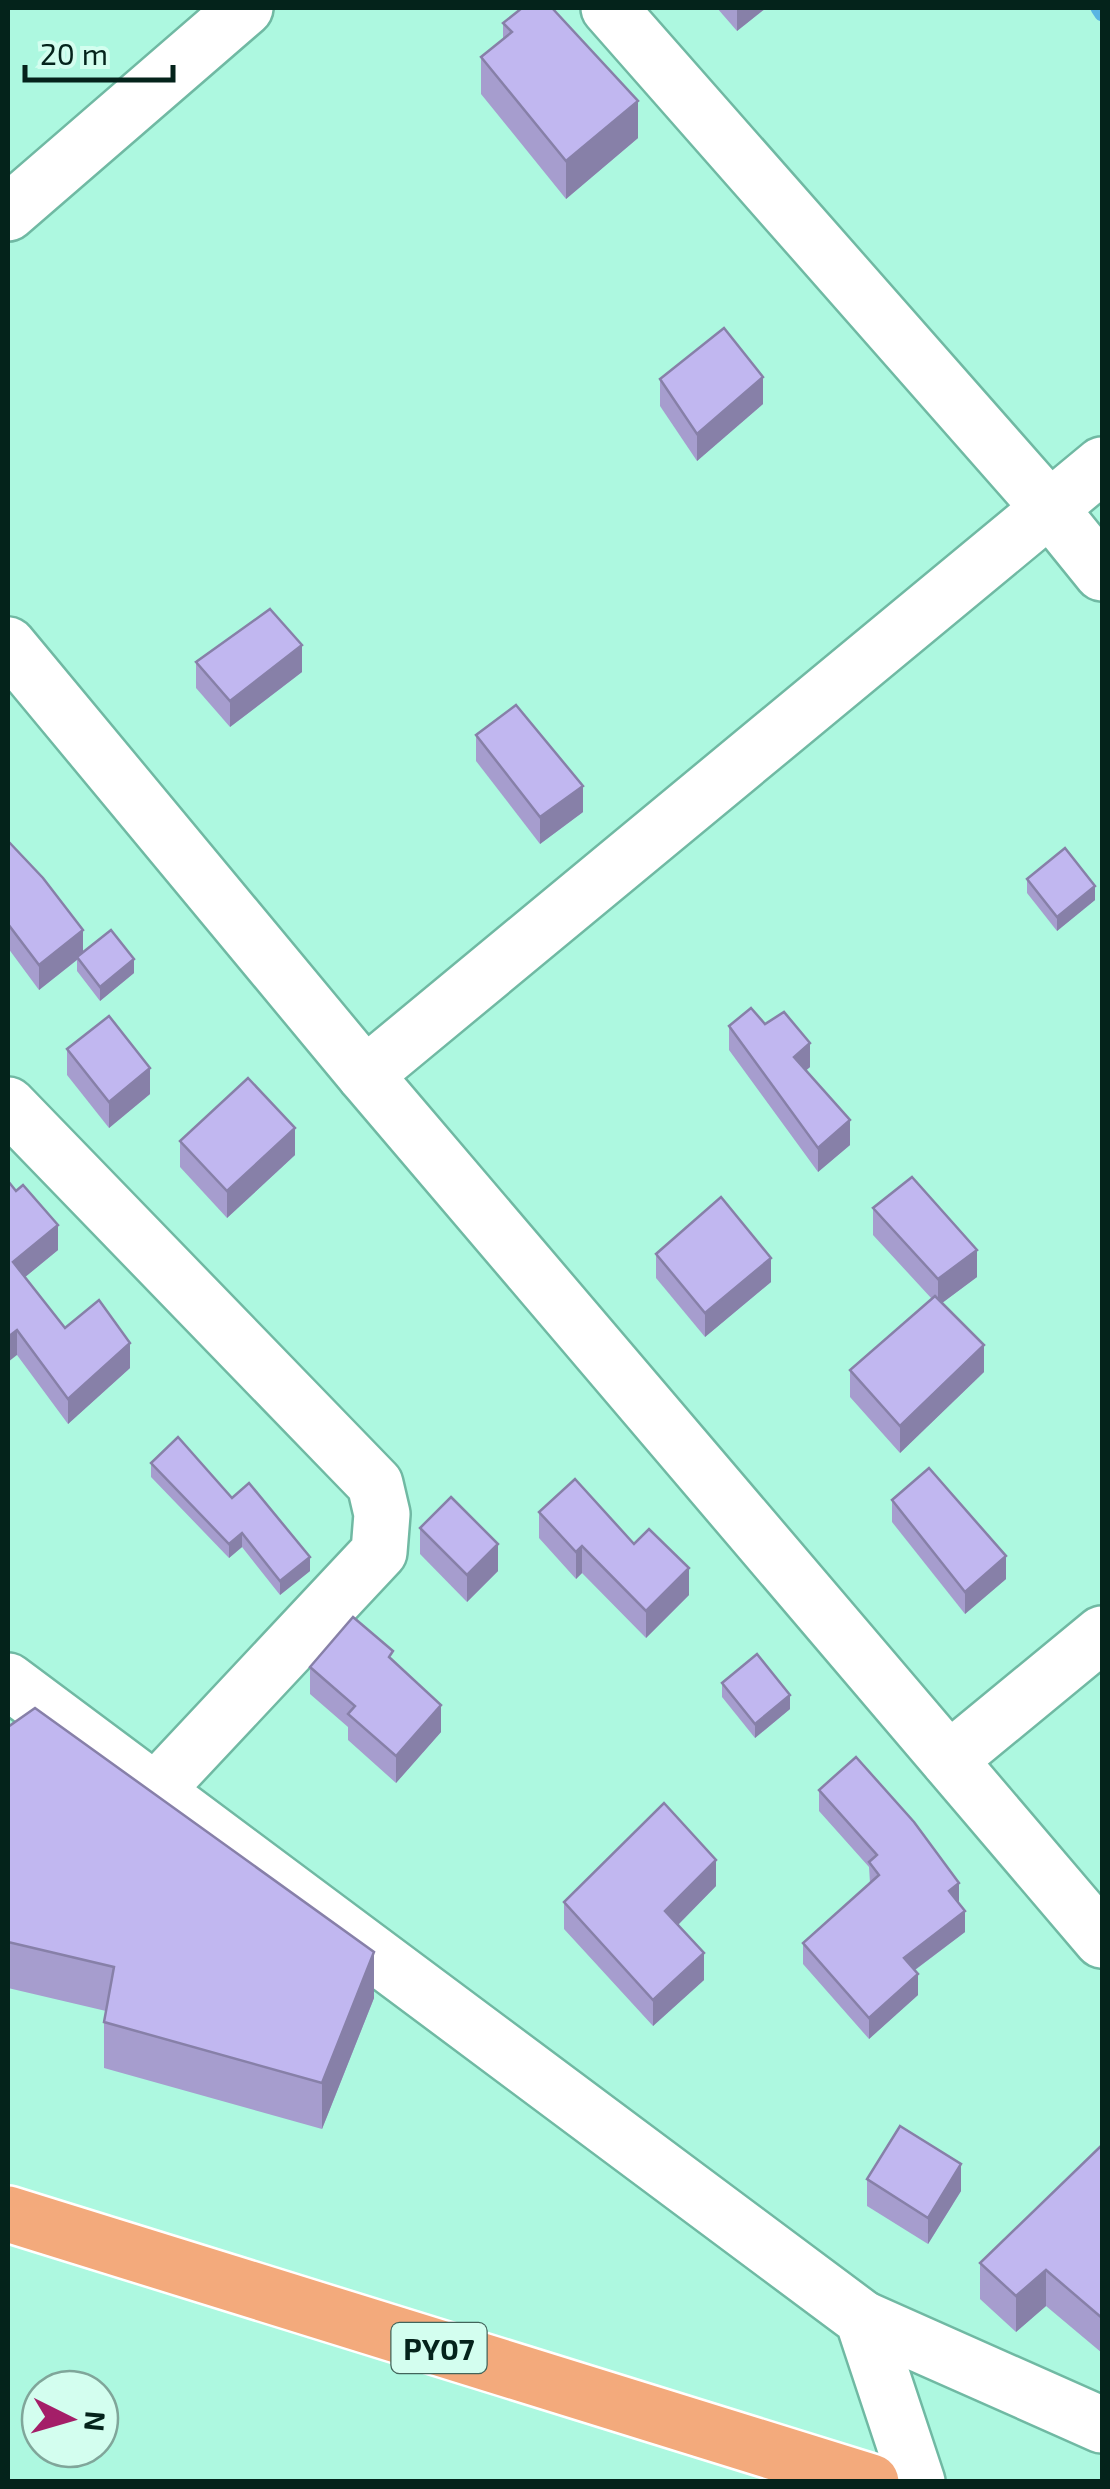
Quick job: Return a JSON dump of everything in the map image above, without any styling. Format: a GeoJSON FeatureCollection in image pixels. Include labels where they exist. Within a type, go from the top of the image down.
{"type":"FeatureCollection","features":[{"type":"Feature","properties":{"kind":"highway","name":"PY07"},"geometry":{"type":"LineString","coordinates":[[8,2214],[870,2482]]}},
{"type":"Feature","properties":{"kind":"street"},"geometry":{"type":"LineString","coordinates":[[8,212],[245,8]]}},
{"type":"Feature","properties":{"kind":"street"},"geometry":{"type":"LineString","coordinates":[[609,8],[1052,510],[1102,574]]}},
{"type":"Feature","properties":{"kind":"street"},"geometry":{"type":"LineString","coordinates":[[365,1075],[1102,465]]}},
{"type":"Feature","properties":{"kind":"street"},"geometry":{"type":"LineString","coordinates":[[8,645],[365,1075],[1102,1940]]}},
{"type":"Feature","properties":{"kind":"street"},"geometry":{"type":"LineString","coordinates":[[8,1106],[375,1484],[382,1514],[379,1552],[156,1790]]}},
{"type":"Feature","properties":{"kind":"street"},"geometry":{"type":"LineString","coordinates":[[949,1760],[1102,1634]]}},
{"type":"Feature","properties":{"kind":"street"},"geometry":{"type":"LineString","coordinates":[[8,1681],[863,2320],[1102,2425]]}},
{"type":"Feature","properties":{"kind":"street"},"geometry":{"type":"LineString","coordinates":[[863,2320],[917,2482]]}},
{"type":"Feature","properties":{"kind":"building"},"geometry":{"type":"Polygon","coordinates":[[[522,8],[552,8],[638,101],[566,161],[481,57],[512,32],[503,23],[522,8]]]}},
{"type":"Feature","properties":{"kind":"building"},"geometry":{"type":"Polygon","coordinates":[[[724,328],[763,377],[697,434],[660,379],[724,328]]]}},
{"type":"Feature","properties":{"kind":"building"},"geometry":{"type":"Polygon","coordinates":[[[270,609],[302,645],[230,701],[196,662],[270,609]]]}},
{"type":"Feature","properties":{"kind":"building"},"geometry":{"type":"Polygon","coordinates":[[[516,705],[583,786],[540,817],[476,735],[516,705]]]}},
{"type":"Feature","properties":{"kind":"building"},"geometry":{"type":"Polygon","coordinates":[[[8,841],[83,930],[39,965],[8,924],[8,841]]]}},
{"type":"Feature","properties":{"kind":"building"},"geometry":{"type":"Polygon","coordinates":[[[1065,848],[1095,886],[1057,917],[1027,879],[1065,848]]]}},
{"type":"Feature","properties":{"kind":"building"},"geometry":{"type":"Polygon","coordinates":[[[111,930],[134,959],[100,987],[77,957],[111,930]]]}},
{"type":"Feature","properties":{"kind":"building"},"geometry":{"type":"Polygon","coordinates":[[[751,1008],[765,1024],[784,1012],[810,1043],[794,1057],[850,1120],[818,1148],[729,1026],[751,1008]]]}},
{"type":"Feature","properties":{"kind":"building"},"geometry":{"type":"Polygon","coordinates":[[[109,1016],[150,1068],[109,1102],[67,1049],[109,1016]]]}},
{"type":"Feature","properties":{"kind":"building"},"geometry":{"type":"Polygon","coordinates":[[[248,1078],[295,1128],[227,1191],[180,1141],[248,1078]]]}},
{"type":"Feature","properties":{"kind":"building"},"geometry":{"type":"Polygon","coordinates":[[[912,1177],[977,1250],[938,1279],[873,1208],[912,1177]]]}},
{"type":"Feature","properties":{"kind":"building"},"geometry":{"type":"Polygon","coordinates":[[[8,1181],[16,1191],[23,1185],[58,1225],[13,1262],[65,1328],[99,1300],[130,1343],[68,1399],[17,1330],[8,1337],[8,1181]]]}},
{"type":"Feature","properties":{"kind":"building"},"geometry":{"type":"Polygon","coordinates":[[[721,1197],[771,1258],[705,1313],[656,1254],[721,1197]]]}},
{"type":"Feature","properties":{"kind":"building"},"geometry":{"type":"Polygon","coordinates":[[[935,1296],[984,1345],[900,1426],[850,1370],[935,1296]]]}},
{"type":"Feature","properties":{"kind":"building"},"geometry":{"type":"Polygon","coordinates":[[[178,1437],[232,1498],[249,1483],[310,1557],[280,1581],[242,1533],[229,1544],[151,1463],[178,1437]]]}},
{"type":"Feature","properties":{"kind":"building"},"geometry":{"type":"Polygon","coordinates":[[[929,1468],[1006,1556],[965,1592],[892,1500],[929,1468]]]}},
{"type":"Feature","properties":{"kind":"building"},"geometry":{"type":"Polygon","coordinates":[[[575,1479],[634,1544],[649,1529],[689,1568],[646,1611],[582,1546],[576,1552],[539,1512],[575,1479]]]}},
{"type":"Feature","properties":{"kind":"building"},"geometry":{"type":"Polygon","coordinates":[[[451,1497],[498,1544],[467,1575],[420,1528],[451,1497]]]}},
{"type":"Feature","properties":{"kind":"building"},"geometry":{"type":"Polygon","coordinates":[[[353,1617],[393,1651],[389,1657],[441,1705],[396,1756],[348,1714],[355,1706],[310,1667],[353,1617]]]}},
{"type":"Feature","properties":{"kind":"building"},"geometry":{"type":"Polygon","coordinates":[[[757,1654],[790,1695],[755,1724],[722,1683],[757,1654]]]}},
{"type":"Feature","properties":{"kind":"building"},"geometry":{"type":"Polygon","coordinates":[[[35,1708],[374,1952],[322,2083],[104,2022],[114,1967],[8,1942],[8,1727],[35,1708]]]}},
{"type":"Feature","properties":{"kind":"building"},"geometry":{"type":"Polygon","coordinates":[[[856,1757],[914,1822],[959,1883],[949,1891],[965,1911],[904,1958],[918,1974],[869,2018],[803,1943],[879,1875],[869,1862],[877,1855],[819,1790],[856,1757]]]}},
{"type":"Feature","properties":{"kind":"building"},"geometry":{"type":"Polygon","coordinates":[[[664,1803],[716,1860],[665,1911],[704,1953],[653,2000],[564,1902],[664,1803]]]}},
{"type":"Feature","properties":{"kind":"building"},"geometry":{"type":"Polygon","coordinates":[[[900,2126],[961,2164],[928,2218],[867,2179],[900,2126]]]}},
{"type":"Feature","properties":{"kind":"building"},"geometry":{"type":"Polygon","coordinates":[[[1102,2145],[1102,2318],[1046,2270],[1016,2296],[980,2263],[1102,2145]]]}},
{"type":"Feature","properties":{"kind":"waterway"},"geometry":{"type":"LineString","coordinates":[[1098,8],[1102,14]]}}]}
